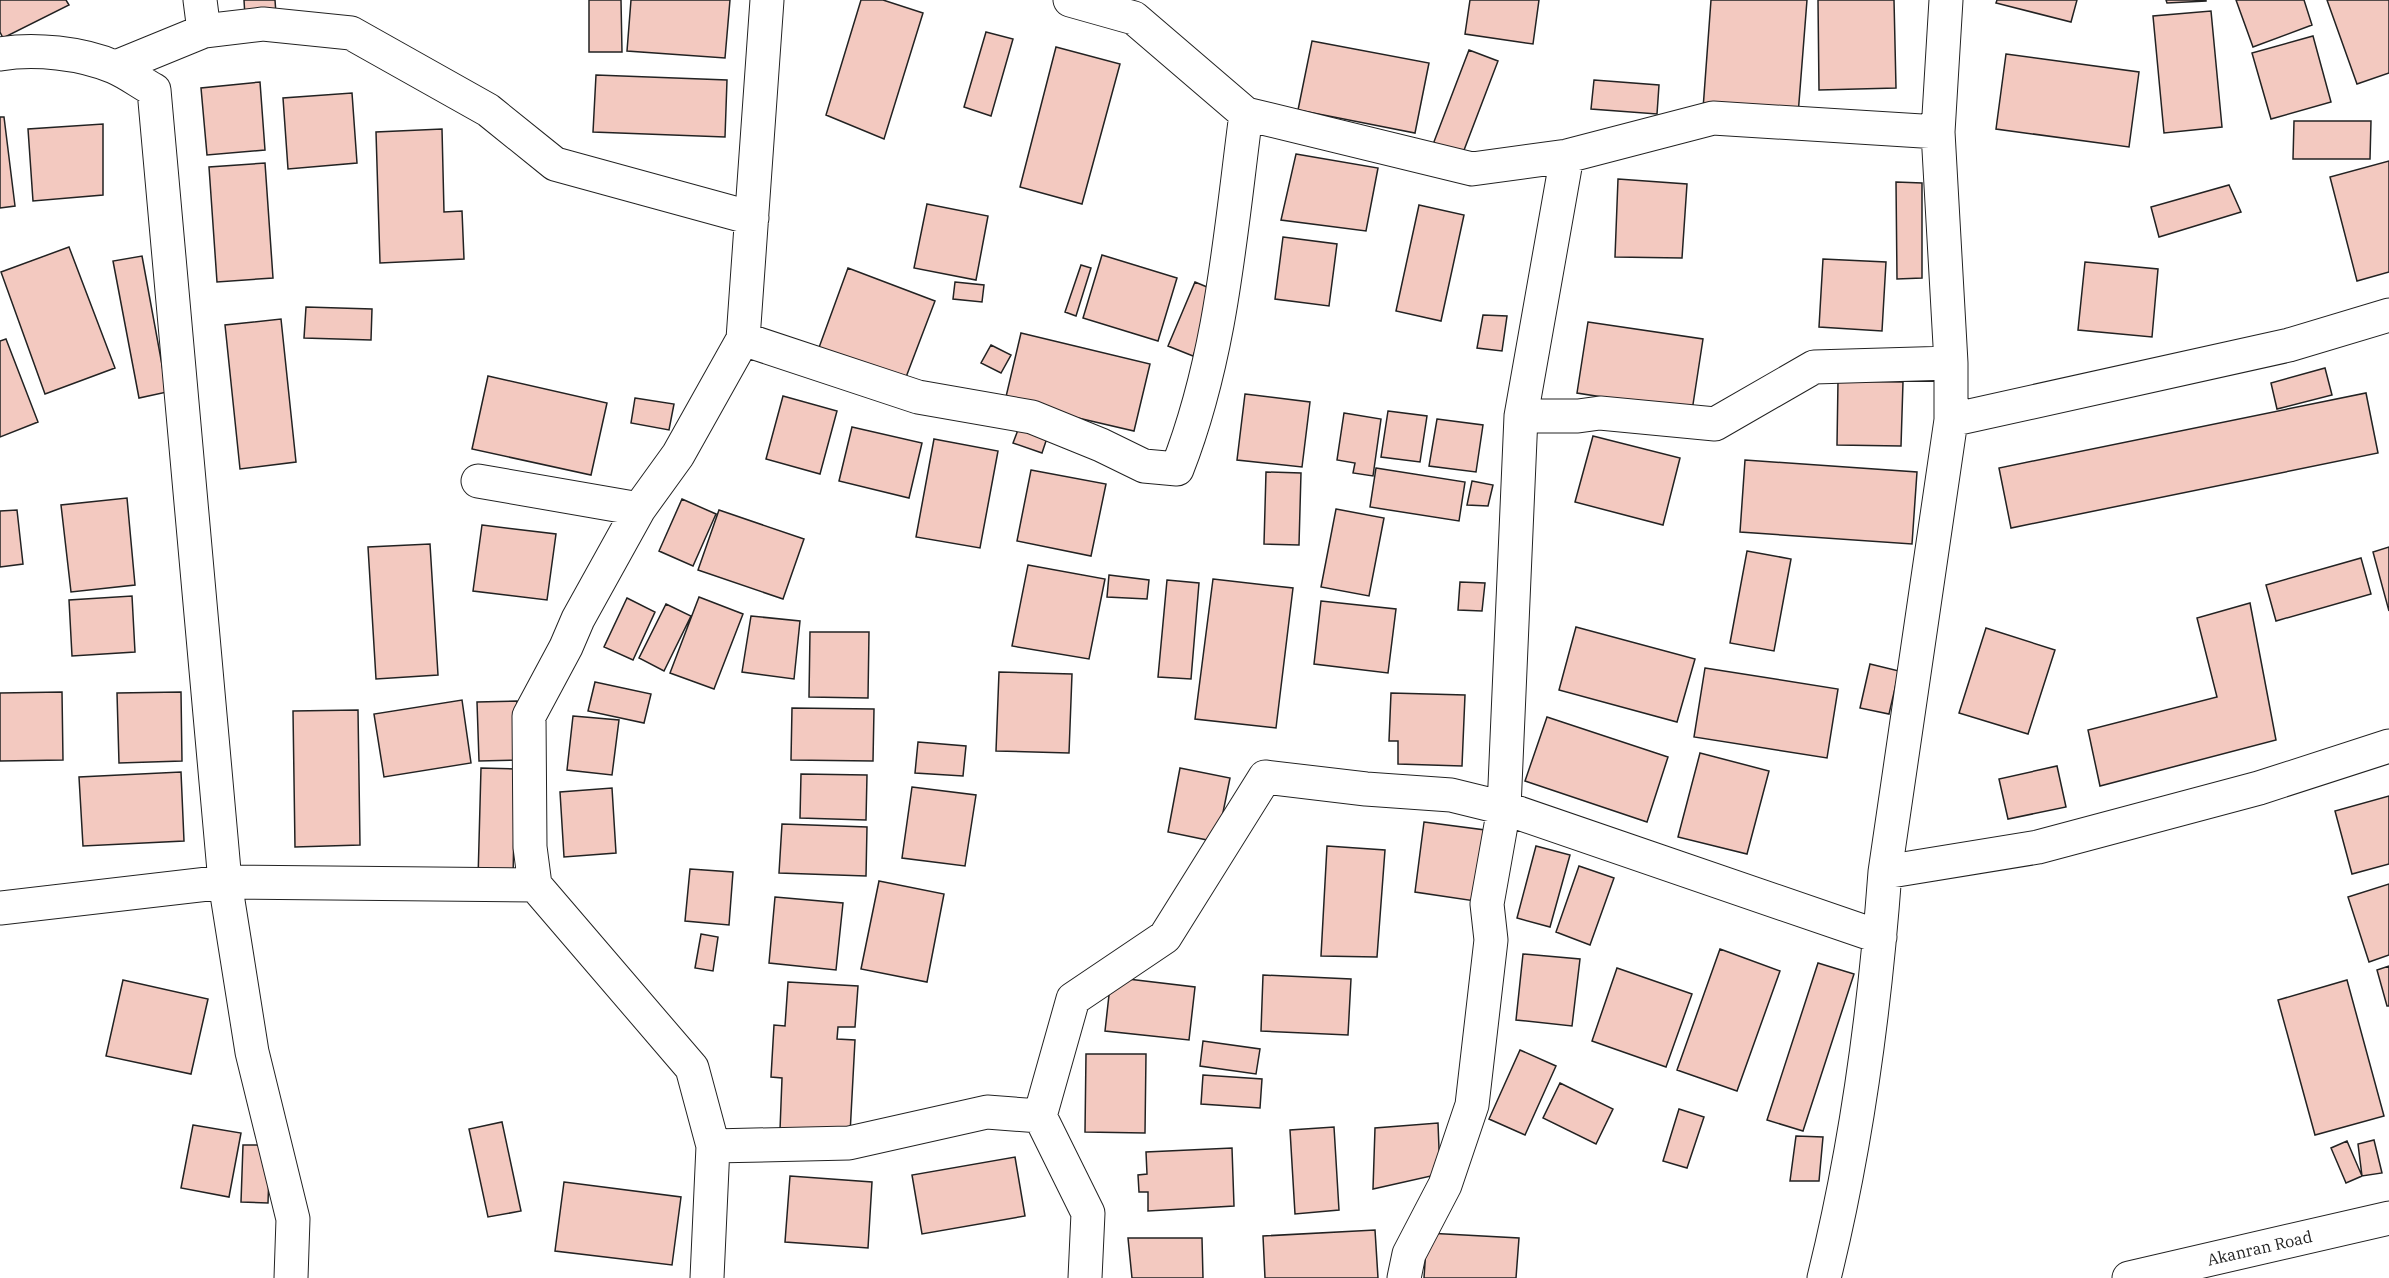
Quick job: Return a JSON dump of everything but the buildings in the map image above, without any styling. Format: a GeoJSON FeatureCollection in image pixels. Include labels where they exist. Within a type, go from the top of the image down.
{"type":"FeatureCollection","features":[{"type":"Feature","properties":{"kind":"street"},"geometry":{"type":"LineString","coordinates":[[707,1278],[713,1146],[692,1068],[535,885],[530,847],[529,716],[566,647],[578,618],[639,509],[678,455],[742,339],[767,0]]}},
{"type":"Feature","properties":{"kind":"street"},"geometry":{"type":"LineString","coordinates":[[1070,0],[1134,18],[1246,114],[1472,169],[1567,156],[1713,118],[1938,132]]}},
{"type":"Feature","properties":{"kind":"street"},"geometry":{"type":"LineString","coordinates":[[1824,1278],[1834,1238],[1862,1088],[1880,937],[1885,872],[1951,420],[1951,363],[1938,132],[1946,0]]}},
{"type":"Feature","properties":{"kind":"street"},"geometry":{"type":"LineString","coordinates":[[116,67],[202,15],[351,33],[488,110],[555,164],[752,218]]}},
{"type":"Feature","properties":{"kind":"street"},"geometry":{"type":"LineString","coordinates":[[0,54],[14,52],[84,56],[116,67],[154,90],[225,882],[252,1052],[293,1219],[291,1278]]}},
{"type":"Feature","properties":{"kind":"street"},"geometry":{"type":"LineString","coordinates":[[742,339],[918,397],[1032,417],[1101,445],[1144,466],[1178,469],[1195,424],[1220,320],[1246,114]]}},
{"type":"Feature","properties":{"kind":"street"},"geometry":{"type":"LineString","coordinates":[[1404,1278],[1409,1254],[1445,1185],[1472,1105],[1491,940],[1487,904],[1504,808],[1521,416],[1567,156]]}},
{"type":"Feature","properties":{"kind":"street"},"geometry":{"type":"LineString","coordinates":[[1951,420],[2289,345],[2389,315]]}},
{"type":"Feature","properties":{"kind":"street"},"geometry":{"type":"LineString","coordinates":[[1521,416],[1578,416],[1600,413],[1715,424],[1814,367],[1951,363]]}},
{"type":"Feature","properties":{"kind":"street"},"geometry":{"type":"LineString","coordinates":[[478,481],[639,509]]}},
{"type":"Feature","properties":{"kind":"street"},"geometry":{"type":"LineString","coordinates":[[1885,872],[2038,847],[2259,788],[2389,746]]}},
{"type":"Feature","properties":{"kind":"street"},"geometry":{"type":"LineString","coordinates":[[1085,1278],[1088,1213],[1041,1116],[1073,999],[1165,937],[1265,777],[1366,789],[1451,795],[1504,808],[1880,937]]}},
{"type":"Feature","properties":{"kind":"street"},"geometry":{"type":"LineString","coordinates":[[0,908],[225,882],[535,885]]}},
{"type":"Feature","properties":{"kind":"street"},"geometry":{"type":"LineString","coordinates":[[713,1146],[849,1143],[987,1112],[1041,1116]]}},
{"type":"Feature","properties":{"kind":"street","name":"Akanran Road"},"geometry":{"type":"LineString","coordinates":[[2129,1278],[2389,1218]]}}]}
